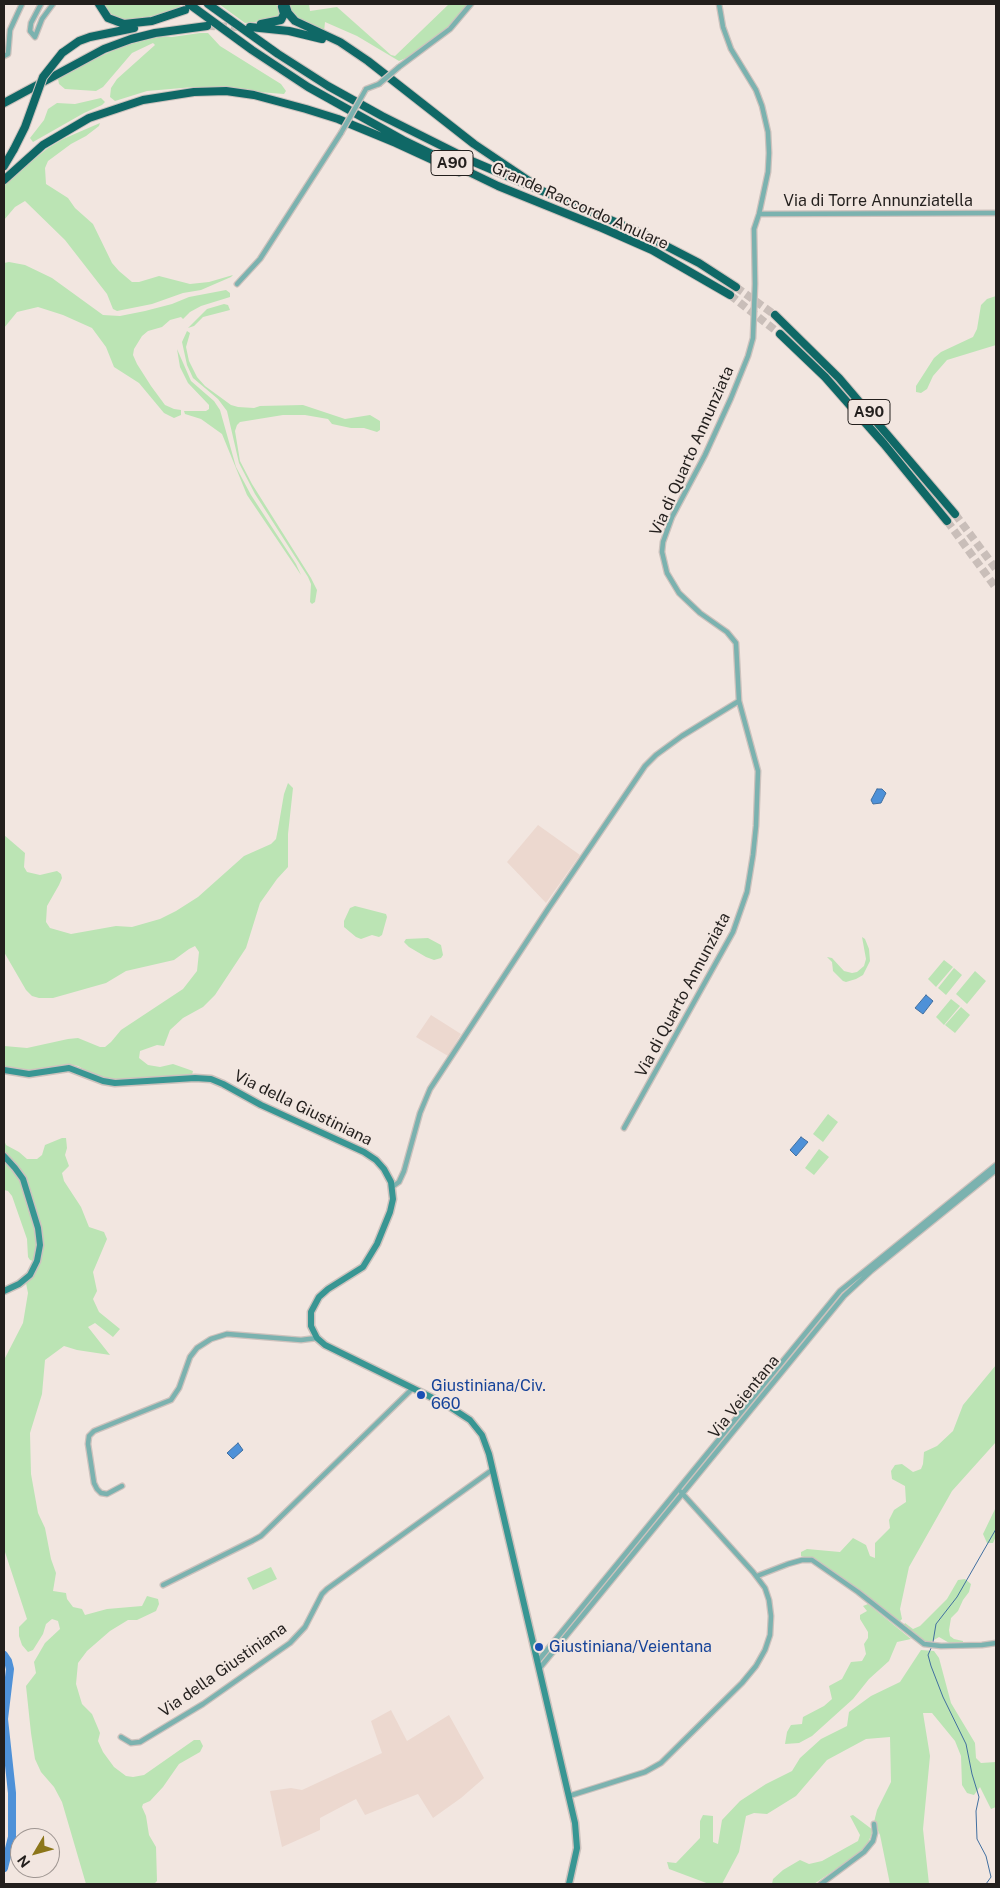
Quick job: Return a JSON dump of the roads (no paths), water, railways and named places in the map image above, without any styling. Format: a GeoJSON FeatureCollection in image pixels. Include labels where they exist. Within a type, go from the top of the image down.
{"type":"FeatureCollection","features":[{"type":"Feature","properties":{"kind":"highway"},"geometry":{"type":"LineString","coordinates":[[99,4],[105,15],[115,22],[129,25],[152,21]]}},
{"type":"Feature","properties":{"kind":"highway","name":"Grande Raccordo Anulare"},"geometry":{"type":"LineString","coordinates":[[208,4],[278,54],[343,95],[412,132],[466,158],[641,233],[699,263],[736,287]]}},
{"type":"Feature","properties":{"kind":"highway"},"geometry":{"type":"LineString","coordinates":[[280,4],[284,12],[281,20],[251,27],[281,29],[312,36],[329,41],[358,54]]}},
{"type":"Feature","properties":{"kind":"highway"},"geometry":{"type":"LineString","coordinates":[[284,4],[290,16],[299,24],[340,42],[385,72],[474,144],[518,174],[559,198]]}},
{"type":"Feature","properties":{"kind":"highway"},"geometry":{"type":"LineString","coordinates":[[4,166],[25,127],[43,77],[62,53],[90,36],[136,28],[189,7]]}},
{"type":"Feature","properties":{"kind":"highway","name":"Grande Raccordo Anulare"},"geometry":{"type":"LineString","coordinates":[[189,7],[308,87],[403,140],[498,186],[652,250],[730,295]]}},
{"type":"Feature","properties":{"kind":"highway"},"geometry":{"type":"LineString","coordinates":[[5,102],[82,60],[113,46],[155,33],[207,26]]}},
{"type":"Feature","properties":{"kind":"highway"},"geometry":{"type":"LineString","coordinates":[[4,180],[43,145],[89,118],[126,104],[167,94],[226,91],[281,101],[338,119],[396,143],[448,168],[498,186]]}},
{"type":"Feature","properties":{"kind":"highway","name":"A90"},"geometry":{"type":"LineString","coordinates":[[775,315],[839,378],[955,514]]}},
{"type":"Feature","properties":{"kind":"highway","name":"A90"},"geometry":{"type":"LineString","coordinates":[[780,334],[832,384],[947,521]]}},
{"type":"Feature","properties":{"kind":"street"},"geometry":{"type":"LineString","coordinates":[[4,56],[8,54],[10,30],[22,4]]}},
{"type":"Feature","properties":{"kind":"street"},"geometry":{"type":"LineString","coordinates":[[41,4],[31,23],[30,32],[35,37],[42,19],[53,4]]}},
{"type":"Feature","properties":{"kind":"street"},"geometry":{"type":"LineString","coordinates":[[237,284],[260,259],[341,133],[366,89],[379,84],[399,66],[450,29],[471,4]]}},
{"type":"Feature","properties":{"kind":"street","name":"Via di Quarto Annunziata"},"geometry":{"type":"LineString","coordinates":[[624,1128],[734,932],[742,910],[754,856],[759,774],[739,701],[737,650],[734,640],[723,628],[693,608],[679,593],[667,574],[662,552],[663,542],[672,518],[705,455],[748,356],[753,338],[755,303],[754,229],[768,172],[769,143],[766,120],[756,90],[730,49],[723,27],[719,4]]}},
{"type":"Feature","properties":{"kind":"street","name":"Via di Torre Annunziatella"},"geometry":{"type":"LineString","coordinates":[[759,214],[996,213]]}},
{"type":"Feature","properties":{"kind":"street"},"geometry":{"type":"LineString","coordinates":[[569,1884],[577,1843],[576,1828],[484,1439],[473,1423],[454,1409],[332,1349],[317,1338],[310,1322],[311,1312],[315,1302],[323,1293],[356,1272],[370,1259],[386,1226],[393,1199],[392,1187],[399,1182],[404,1171],[420,1113],[430,1089],[548,909],[645,766],[653,757],[682,736],[739,701]]}},
{"type":"Feature","properties":{"kind":"street","name":"Via della Giustiniana"},"geometry":{"type":"LineString","coordinates":[[4,1070],[29,1074],[69,1068],[103,1081],[115,1083],[195,1078],[212,1080],[260,1105],[366,1153],[382,1167],[392,1187]]}},
{"type":"Feature","properties":{"kind":"street"},"geometry":{"type":"LineString","coordinates":[[4,1156],[22,1179],[40,1242],[38,1261],[30,1275],[20,1284],[4,1291]]}},
{"type":"Feature","properties":{"kind":"street","name":"Via Veientana"},"geometry":{"type":"LineString","coordinates":[[816,1325],[831,1301],[850,1283],[996,1165]]}},
{"type":"Feature","properties":{"kind":"street","name":"Via Veientana"},"geometry":{"type":"LineString","coordinates":[[538,1661],[816,1325],[852,1287],[996,1170]]}},
{"type":"Feature","properties":{"kind":"street"},"geometry":{"type":"LineString","coordinates":[[122,1486],[107,1494],[100,1493],[96,1488],[88,1444],[90,1435],[94,1431],[171,1400],[179,1388],[190,1357],[197,1348],[211,1339],[227,1334],[301,1340],[317,1338]]}},
{"type":"Feature","properties":{"kind":"street"},"geometry":{"type":"LineString","coordinates":[[163,1585],[261,1536],[413,1388]]}},
{"type":"Feature","properties":{"kind":"street","name":"Via della Giustiniana"},"geometry":{"type":"LineString","coordinates":[[121,1737],[131,1743],[140,1742],[203,1704],[282,1648],[302,1630],[327,1588],[492,1470]]}},
{"type":"Feature","properties":{"kind":"street"},"geometry":{"type":"LineString","coordinates":[[569,1796],[645,1772],[656,1766],[670,1755],[747,1677],[763,1654],[768,1642],[771,1625],[769,1600],[757,1576],[680,1491]]}},
{"type":"Feature","properties":{"kind":"street","name":"Via Veientana"},"geometry":{"type":"LineString","coordinates":[[539,1669],[680,1491]]}},
{"type":"Feature","properties":{"kind":"street"},"geometry":{"type":"LineString","coordinates":[[757,1576],[802,1560],[814,1561],[924,1644],[941,1646],[996,1643]]}},
{"type":"Feature","properties":{"kind":"street"},"geometry":{"type":"LineString","coordinates":[[821,1884],[864,1852],[873,1840],[875,1833],[874,1824]]}},
{"type":"Feature","properties":{"kind":"water"},"geometry":{"type":"Polygon","coordinates":[[[877,789],[882,789],[886,793],[881,803],[873,804],[871,800],[877,789]]]}},
{"type":"Feature","properties":{"kind":"water"},"geometry":{"type":"Polygon","coordinates":[[[926,995],[933,1001],[923,1014],[915,1008],[926,995]]]}},
{"type":"Feature","properties":{"kind":"water"},"geometry":{"type":"Polygon","coordinates":[[[801,1137],[808,1142],[796,1156],[790,1150],[801,1137]]]}},
{"type":"Feature","properties":{"kind":"water"},"geometry":{"type":"Polygon","coordinates":[[[238,1443],[243,1450],[233,1459],[227,1453],[238,1443]]]}},
{"type":"Feature","properties":{"kind":"waterway"},"geometry":{"type":"LineString","coordinates":[[933,1642],[936,1624],[957,1597],[996,1529]]}},
{"type":"Feature","properties":{"kind":"waterway"},"geometry":{"type":"LineString","coordinates":[[932,1646],[928,1655],[931,1666],[943,1697],[966,1744],[979,1797],[976,1811],[977,1839],[986,1856],[991,1877],[986,1884]]}},
{"type":"Feature","properties":{"kind":"waterway"},"geometry":{"type":"LineString","coordinates":[[4,1655],[10,1669],[4,1719],[12,1793],[12,1837],[4,1868]]}},
{"type":"Feature","properties":{"kind":"tunnel"},"geometry":{"type":"LineString","coordinates":[[207,26],[243,27]]}},
{"type":"Feature","properties":{"kind":"tunnel"},"geometry":{"type":"LineString","coordinates":[[736,287],[775,315]]}},
{"type":"Feature","properties":{"kind":"tunnel"},"geometry":{"type":"LineString","coordinates":[[730,295],[780,334]]}},
{"type":"Feature","properties":{"kind":"tunnel"},"geometry":{"type":"LineString","coordinates":[[955,514],[996,569]]}},
{"type":"Feature","properties":{"kind":"tunnel"},"geometry":{"type":"LineString","coordinates":[[947,521],[996,588]]}},
{"type":"Feature","properties":{"kind":"place","name":"Giustiniana/Civ. 660"},"geometry":{"type":"Point","coordinates":[421,1395]}},
{"type":"Feature","properties":{"kind":"place","name":"Giustiniana/Veientana"},"geometry":{"type":"Point","coordinates":[539,1647]}}]}
